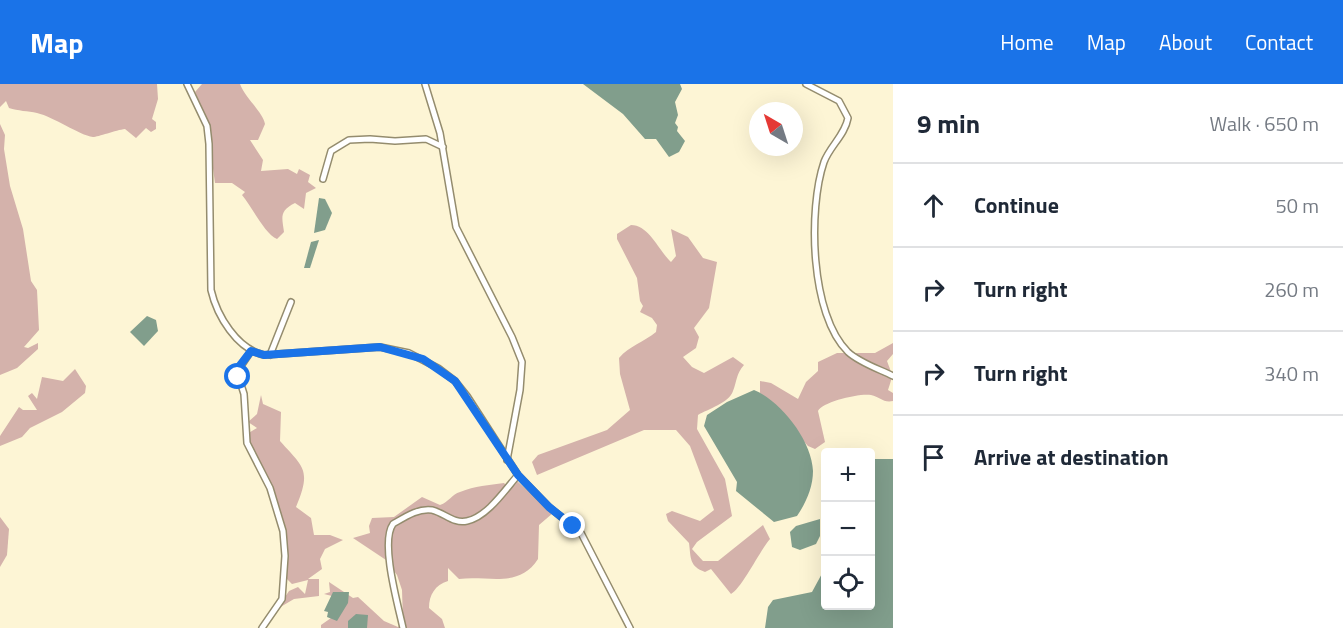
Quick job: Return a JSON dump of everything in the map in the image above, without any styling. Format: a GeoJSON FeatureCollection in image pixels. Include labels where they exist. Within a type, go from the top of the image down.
{"type":"FeatureCollection","features":[{"type":"Feature","properties":{"kind":"street"},"geometry":{"type":"LineString","coordinates":[[187,84],[207,126],[210,290],[226,323],[251,351],[270,355],[380,347],[423,359],[455,381],[518,475],[542,501],[581,533],[630,628]]}},
{"type":"Feature","properties":{"kind":"street"},"geometry":{"type":"LineString","coordinates":[[425,84],[443,147],[456,227],[512,337],[522,362],[520,390],[507,460]]}},
{"type":"Feature","properties":{"kind":"street"},"geometry":{"type":"LineString","coordinates":[[806,84],[839,101],[848,118],[843,132],[824,160],[818,199],[814,248],[826,311],[838,339],[849,353],[893,376]]}},
{"type":"Feature","properties":{"kind":"street"},"geometry":{"type":"LineString","coordinates":[[323,179],[331,151],[349,140],[402,141],[421,138],[443,147]]}},
{"type":"Feature","properties":{"kind":"street"},"geometry":{"type":"LineString","coordinates":[[270,355],[291,302]]}},
{"type":"Feature","properties":{"kind":"street"},"geometry":{"type":"LineString","coordinates":[[251,351],[237,372],[244,394],[245,435],[270,488],[283,531],[285,556],[282,599],[262,628]]}},
{"type":"Feature","properties":{"kind":"street"},"geometry":{"type":"LineString","coordinates":[[402,628],[389,551],[388,536],[393,524],[424,510],[434,511],[456,522],[470,521],[496,500],[518,475]]}},
{"type":"Feature","properties":{"kind":"shaded area"},"geometry":{"type":"Polygon","coordinates":[[[0,84],[157,84],[158,99],[152,119],[156,122],[156,129],[151,132],[146,128],[136,138],[125,129],[95,137],[87,136],[44,115],[9,108],[6,101],[0,107],[0,84]]]}},
{"type":"Feature","properties":{"kind":"shaded area"},"geometry":{"type":"Polygon","coordinates":[[[202,84],[240,84],[264,119],[265,124],[258,140],[250,140],[263,160],[261,171],[288,169],[297,174],[299,169],[310,175],[308,182],[316,188],[306,193],[304,209],[295,203],[286,209],[282,218],[284,232],[277,239],[259,220],[242,195],[245,192],[232,183],[215,183],[206,118],[195,92],[202,84]]]}},
{"type":"Feature","properties":{"kind":"shaded area"},"geometry":{"type":"Polygon","coordinates":[[[583,84],[680,84],[682,89],[675,102],[678,115],[675,123],[678,127],[677,131],[685,141],[679,152],[669,157],[656,139],[645,139],[623,114],[583,84]]]}},
{"type":"Feature","properties":{"kind":"shaded area"},"geometry":{"type":"Polygon","coordinates":[[[0,124],[5,135],[4,149],[10,186],[23,229],[31,281],[37,290],[39,330],[24,347],[28,348],[38,343],[38,349],[17,368],[0,375],[0,124]]]}},
{"type":"Feature","properties":{"kind":"shaded area"},"geometry":{"type":"Polygon","coordinates":[[[319,198],[325,199],[332,213],[325,230],[314,233],[319,198]]]}},
{"type":"Feature","properties":{"kind":"shaded area"},"geometry":{"type":"Polygon","coordinates":[[[631,225],[643,229],[671,262],[676,256],[671,229],[688,237],[703,258],[717,262],[709,308],[694,328],[699,337],[696,348],[683,357],[692,367],[704,373],[733,357],[744,365],[731,395],[723,402],[698,415],[697,429],[725,479],[732,516],[697,542],[692,549],[703,561],[718,561],[763,525],[770,539],[740,585],[731,594],[711,569],[705,572],[693,564],[689,543],[668,521],[666,514],[672,511],[700,521],[714,510],[690,446],[676,430],[644,430],[537,475],[532,462],[538,455],[607,430],[630,410],[620,374],[619,358],[627,350],[656,332],[657,325],[652,318],[640,312],[643,306],[640,301],[637,278],[617,239],[617,234],[631,225]]]}},
{"type":"Feature","properties":{"kind":"shaded area"},"geometry":{"type":"Polygon","coordinates":[[[319,240],[310,268],[304,268],[311,242],[319,240]]]}},
{"type":"Feature","properties":{"kind":"shaded area"},"geometry":{"type":"Polygon","coordinates":[[[147,316],[156,320],[158,331],[144,346],[130,332],[147,316]]]}},
{"type":"Feature","properties":{"kind":"shaded area"},"geometry":{"type":"Polygon","coordinates":[[[893,343],[893,354],[887,361],[892,376],[888,390],[893,393],[893,401],[884,401],[871,395],[858,395],[826,404],[818,411],[825,442],[815,449],[808,446],[760,393],[760,381],[771,383],[798,399],[806,382],[818,371],[818,362],[837,353],[875,353],[893,343]]]}},
{"type":"Feature","properties":{"kind":"shaded area"},"geometry":{"type":"Polygon","coordinates":[[[75,369],[86,386],[85,393],[62,412],[30,428],[22,437],[0,446],[0,436],[19,407],[23,410],[37,410],[28,396],[32,393],[37,399],[42,377],[63,381],[75,369]]]}},
{"type":"Feature","properties":{"kind":"shaded area"},"geometry":{"type":"Polygon","coordinates":[[[754,390],[774,403],[793,423],[807,447],[813,471],[808,495],[797,516],[774,522],[736,491],[737,482],[704,426],[707,415],[727,402],[754,390]]]}},
{"type":"Feature","properties":{"kind":"shaded area"},"geometry":{"type":"Polygon","coordinates":[[[261,395],[263,404],[281,412],[280,441],[303,470],[303,484],[296,507],[311,518],[314,535],[330,535],[343,540],[325,549],[320,559],[322,569],[308,579],[319,579],[319,596],[294,599],[277,609],[289,591],[298,587],[305,594],[308,580],[292,584],[286,578],[281,525],[249,442],[247,434],[257,428],[248,422],[257,414],[261,395]]]}},
{"type":"Feature","properties":{"kind":"shaded area"},"geometry":{"type":"Polygon","coordinates":[[[875,459],[893,459],[893,628],[765,628],[768,607],[773,600],[812,592],[821,575],[821,610],[875,610],[875,459]]]}},
{"type":"Feature","properties":{"kind":"shaded area"},"geometry":{"type":"Polygon","coordinates":[[[517,481],[553,513],[539,525],[538,559],[522,574],[502,579],[459,579],[448,568],[448,581],[434,591],[429,608],[442,619],[445,628],[321,628],[321,625],[331,618],[336,597],[324,594],[330,592],[329,582],[353,598],[358,597],[384,621],[398,627],[403,622],[402,590],[397,575],[386,560],[353,538],[370,533],[369,526],[372,518],[394,517],[422,497],[440,505],[457,493],[466,490],[504,483],[507,486],[517,481]]]}},
{"type":"Feature","properties":{"kind":"shaded area"},"geometry":{"type":"Polygon","coordinates":[[[0,517],[9,529],[7,555],[0,567],[0,517]]]}},
{"type":"Feature","properties":{"kind":"shaded area"},"geometry":{"type":"Polygon","coordinates":[[[820,519],[820,536],[816,544],[800,550],[792,547],[790,532],[796,526],[820,519]]]}},
{"type":"Feature","properties":{"kind":"shaded area"},"geometry":{"type":"Polygon","coordinates":[[[333,592],[349,592],[348,603],[337,621],[327,617],[328,612],[324,611],[333,592]]]}},
{"type":"Feature","properties":{"kind":"shaded area"},"geometry":{"type":"Polygon","coordinates":[[[356,614],[368,615],[367,628],[348,628],[348,621],[356,614]]]}},
{"type":"Feature","properties":{"kind":"route"},"geometry":{"type":"LineString","coordinates":[[238,377],[238,368],[251,351],[264,355],[380,347],[392,348],[423,359],[455,381],[518,475],[535,495],[573,526]]}}]}
